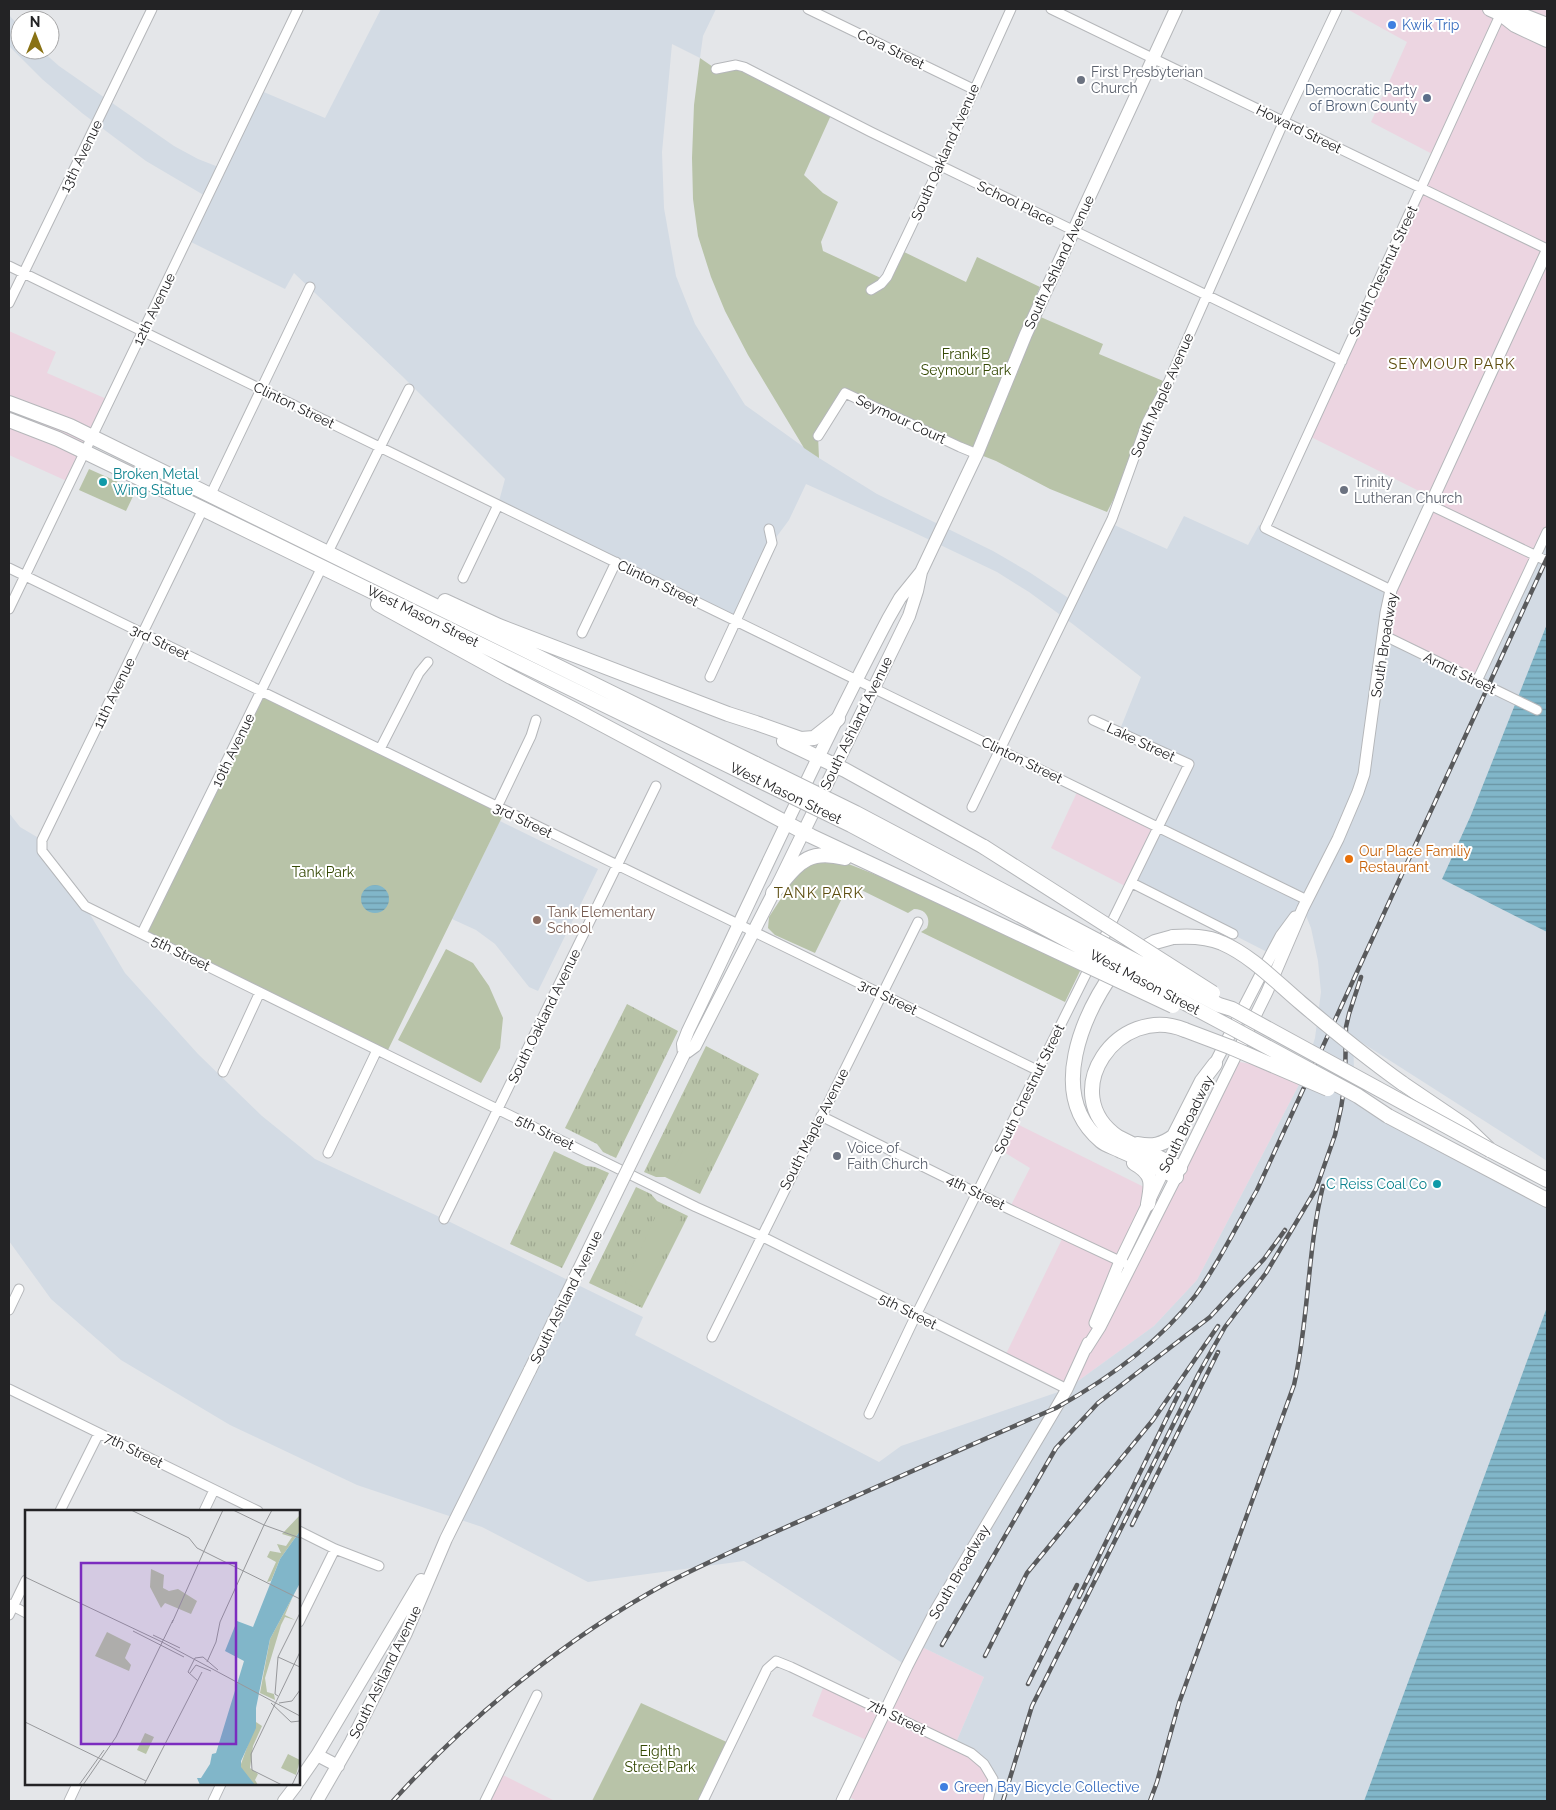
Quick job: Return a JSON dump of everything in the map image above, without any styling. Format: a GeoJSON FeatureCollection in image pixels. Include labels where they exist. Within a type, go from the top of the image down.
{"type":"FeatureCollection","features":[{"type":"Feature","properties":{"kind":"main road","name":"South Ashland Avenue"},"geometry":{"type":"LineString","coordinates":[[316,1801],[338,1766],[406,1633],[446,1539],[684,1054],[695,1046],[773,893],[911,611],[921,572],[977,454],[1023,340],[1176,9]]}},
{"type":"Feature","properties":{"kind":"main road"},"geometry":{"type":"LineString","coordinates":[[1498,10],[1519,14],[1547,25]]}},
{"type":"Feature","properties":{"kind":"main road"},"geometry":{"type":"LineString","coordinates":[[1498,10],[1515,25],[1547,40]]}},
{"type":"Feature","properties":{"kind":"main road","name":"West Mason Street"},"geometry":{"type":"LineString","coordinates":[[9,403],[57,421],[91,437],[210,496],[327,564],[342,561],[753,770],[851,825],[1358,1096],[1388,1116],[1547,1200]]}},
{"type":"Feature","properties":{"kind":"main road","name":"West Mason Street"},"geometry":{"type":"LineString","coordinates":[[9,420],[58,439],[83,453],[203,509],[327,564],[753,770],[856,813],[1219,1005],[1232,1009],[1547,1180]]}},
{"type":"Feature","properties":{"kind":"main road"},"geometry":{"type":"LineString","coordinates":[[342,561],[379,571],[499,626],[728,714],[801,739],[814,738],[838,719]]}},
{"type":"Feature","properties":{"kind":"main road"},"geometry":{"type":"LineString","coordinates":[[327,564],[349,588],[511,677],[787,823],[865,862],[1168,1004],[1210,1022],[1232,1028]]}},
{"type":"Feature","properties":{"kind":"main road","name":"South Ashland Avenue"},"geometry":{"type":"LineString","coordinates":[[684,1054],[684,1039],[819,757],[896,605],[921,572]]}},
{"type":"Feature","properties":{"kind":"main road"},"geometry":{"type":"LineString","coordinates":[[728,714],[819,757],[984,847],[1221,998],[1232,1009]]}},
{"type":"Feature","properties":{"kind":"main road"},"geometry":{"type":"LineString","coordinates":[[773,893],[798,865],[817,854],[832,854],[865,862]]}},
{"type":"Feature","properties":{"kind":"main road"},"geometry":{"type":"LineString","coordinates":[[1148,1204],[1151,1182],[1148,1173],[1137,1164],[1114,1153],[1086,1126],[1076,1102],[1073,1072],[1078,1043],[1094,1001],[1116,968],[1129,956],[1146,946],[1173,937],[1192,936],[1211,939],[1223,943],[1241,954],[1262,969],[1343,1038],[1402,1083],[1464,1124],[1490,1150]]}},
{"type":"Feature","properties":{"kind":"main road"},"geometry":{"type":"LineString","coordinates":[[1172,1170],[1118,1137],[1102,1122],[1093,1097],[1095,1073],[1108,1048],[1119,1038],[1138,1028],[1162,1025],[1178,1027],[1230,1047],[1388,1116]]}},
{"type":"Feature","properties":{"kind":"main road"},"geometry":{"type":"LineString","coordinates":[[1118,1137],[1149,1146],[1161,1144],[1170,1139],[1178,1129],[1202,1081],[1215,1064]]}},
{"type":"Feature","properties":{"kind":"main road"},"geometry":{"type":"LineString","coordinates":[[1106,1145],[1172,1170]]}},
{"type":"Feature","properties":{"kind":"main road","name":"South Ashland Avenue"},"geometry":{"type":"LineString","coordinates":[[300,1780],[317,1755],[446,1539]]}},
{"type":"Feature","properties":{"kind":"main road"},"geometry":{"type":"LineString","coordinates":[[317,1755],[338,1766]]}},
{"type":"Feature","properties":{"kind":"main road"},"geometry":{"type":"LineString","coordinates":[[284,1801],[295,1785]]}},
{"type":"Feature","properties":{"kind":"street","name":"13th Avenue"},"geometry":{"type":"LineString","coordinates":[[9,303],[152,9]]}},
{"type":"Feature","properties":{"kind":"street","name":"12th Avenue"},"geometry":{"type":"LineString","coordinates":[[9,609],[298,9]]}},
{"type":"Feature","properties":{"kind":"street","name":"Cora Street"},"geometry":{"type":"LineString","coordinates":[[808,9],[973,89]]}},
{"type":"Feature","properties":{"kind":"street","name":"South Oakland Avenue"},"geometry":{"type":"LineString","coordinates":[[871,290],[887,277],[1011,9]]}},
{"type":"Feature","properties":{"kind":"street","name":"Howard Street"},"geometry":{"type":"LineString","coordinates":[[1051,9],[1547,250]]}},
{"type":"Feature","properties":{"kind":"street","name":"South Maple Avenue"},"geometry":{"type":"LineString","coordinates":[[972,807],[1112,519],[1147,422],[1168,383],[1284,121],[1337,9]]}},
{"type":"Feature","properties":{"kind":"street","name":"South Chestnut Street"},"geometry":{"type":"LineString","coordinates":[[1391,590],[1265,528],[1421,188],[1498,10]]}},
{"type":"Feature","properties":{"kind":"street","name":"School Place"},"geometry":{"type":"LineString","coordinates":[[716,69],[736,65],[744,67],[832,113],[1342,361]]}},
{"type":"Feature","properties":{"kind":"street","name":"South Broadway"},"geometry":{"type":"LineString","coordinates":[[842,1801],[937,1608],[1067,1389],[1086,1349],[1096,1318],[1120,1261],[1148,1204],[1172,1170],[1267,992],[1305,904],[1350,812],[1364,774],[1382,635],[1391,590],[1547,250]]}},
{"type":"Feature","properties":{"kind":"street","name":"Clinton Street"},"geometry":{"type":"LineString","coordinates":[[9,266],[1159,827],[1305,904]]}},
{"type":"Feature","properties":{"kind":"street"},"geometry":{"type":"LineString","coordinates":[[210,496],[310,287]]}},
{"type":"Feature","properties":{"kind":"street","name":"10th Avenue"},"geometry":{"type":"LineString","coordinates":[[142,933],[261,692],[327,564],[409,389]]}},
{"type":"Feature","properties":{"kind":"street","name":"Seymour Court"},"geometry":{"type":"LineString","coordinates":[[818,436],[845,393],[977,454]]}},
{"type":"Feature","properties":{"kind":"street"},"geometry":{"type":"LineString","coordinates":[[463,578],[498,505]]}},
{"type":"Feature","properties":{"kind":"street"},"geometry":{"type":"LineString","coordinates":[[1430,505],[1547,561]]}},
{"type":"Feature","properties":{"kind":"street","name":"11th Avenue"},"geometry":{"type":"LineString","coordinates":[[42,851],[42,840],[203,509]]}},
{"type":"Feature","properties":{"kind":"street"},"geometry":{"type":"LineString","coordinates":[[710,677],[772,543],[768,529]]}},
{"type":"Feature","properties":{"kind":"street"},"geometry":{"type":"LineString","coordinates":[[1477,681],[1547,532]]}},
{"type":"Feature","properties":{"kind":"street"},"geometry":{"type":"LineString","coordinates":[[582,633],[616,562]]}},
{"type":"Feature","properties":{"kind":"street","name":"3rd Street"},"geometry":{"type":"LineString","coordinates":[[9,568],[1039,1071]]}},
{"type":"Feature","properties":{"kind":"street","name":"Arndt Street"},"geometry":{"type":"LineString","coordinates":[[1382,635],[1537,710]]}},
{"type":"Feature","properties":{"kind":"street"},"geometry":{"type":"LineString","coordinates":[[380,749],[419,673],[428,662]]}},
{"type":"Feature","properties":{"kind":"street"},"geometry":{"type":"LineString","coordinates":[[497,807],[531,736],[536,720]]}},
{"type":"Feature","properties":{"kind":"street","name":"Lake Street"},"geometry":{"type":"LineString","coordinates":[[1094,720],[1189,764]]}},
{"type":"Feature","properties":{"kind":"street","name":"South Chestnut Street"},"geometry":{"type":"LineString","coordinates":[[869,1414],[916,1315],[1039,1071],[1189,764]]}},
{"type":"Feature","properties":{"kind":"street","name":"South Oakland Avenue"},"geometry":{"type":"LineString","coordinates":[[444,1219],[656,786]]}},
{"type":"Feature","properties":{"kind":"street","name":"5th Street"},"geometry":{"type":"LineString","coordinates":[[42,851],[86,906],[696,1207],[761,1236],[1067,1389]]}},
{"type":"Feature","properties":{"kind":"street"},"geometry":{"type":"LineString","coordinates":[[1132,883],[1233,934]]}},
{"type":"Feature","properties":{"kind":"street","name":"South Broadway"},"geometry":{"type":"LineString","coordinates":[[1086,1349],[1100,1328],[1131,1266],[1215,1064],[1281,936],[1305,904]]}},
{"type":"Feature","properties":{"kind":"street","name":"South Maple Avenue"},"geometry":{"type":"LineString","coordinates":[[712,1337],[918,922]]}},
{"type":"Feature","properties":{"kind":"street"},"geometry":{"type":"LineString","coordinates":[[223,1072],[260,992]]}},
{"type":"Feature","properties":{"kind":"street"},"geometry":{"type":"LineString","coordinates":[[328,1154],[378,1050]]}},
{"type":"Feature","properties":{"kind":"street","name":"4th Street"},"geometry":{"type":"LineString","coordinates":[[821,1116],[1131,1266]]}},
{"type":"Feature","properties":{"kind":"street"},"geometry":{"type":"LineString","coordinates":[[9,1310],[19,1289]]}},
{"type":"Feature","properties":{"kind":"street","name":"7th Street"},"geometry":{"type":"LineString","coordinates":[[9,1389],[256,1510]]}},
{"type":"Feature","properties":{"kind":"street"},"geometry":{"type":"LineString","coordinates":[[60,1510],[99,1433]]}},
{"type":"Feature","properties":{"kind":"street"},"geometry":{"type":"LineString","coordinates":[[204,1510],[214,1490]]}},
{"type":"Feature","properties":{"kind":"street"},"geometry":{"type":"LineString","coordinates":[[300,1532],[335,1549],[379,1566]]}},
{"type":"Feature","properties":{"kind":"street"},"geometry":{"type":"LineString","coordinates":[[300,1620],[335,1549]]}},
{"type":"Feature","properties":{"kind":"street"},"geometry":{"type":"LineString","coordinates":[[25,1582],[10,1609],[25,1613]]}},
{"type":"Feature","properties":{"kind":"street","name":"7th Street"},"geometry":{"type":"LineString","coordinates":[[703,1801],[767,1669],[776,1661],[971,1753],[984,1764],[993,1779],[988,1801]]}},
{"type":"Feature","properties":{"kind":"street"},"geometry":{"type":"LineString","coordinates":[[485,1801],[537,1695]]}},
{"type":"Feature","properties":{"kind":"street"},"geometry":{"type":"LineString","coordinates":[[69,1801],[77,1785]]}},
{"type":"Feature","properties":{"kind":"street"},"geometry":{"type":"LineString","coordinates":[[213,1801],[221,1785]]}},
{"type":"Feature","properties":{"kind":"shaded area"},"geometry":{"type":"Polygon","coordinates":[[[381,9],[716,9],[703,36],[700,58],[672,44],[662,152],[664,208],[676,276],[695,324],[745,405],[819,458],[877,494],[993,551],[1073,601],[1110,523],[1167,549],[1184,516],[1248,545],[1259,525],[1391,590],[1383,635],[1477,681],[1547,532],[1547,624],[1471,815],[1442,879],[1547,932],[1547,1161],[1353,1037],[1355,1103],[1388,1116],[1547,1200],[1547,1307],[1364,1801],[988,1801],[993,1779],[984,1764],[955,1745],[984,1677],[918,1645],[907,1666],[744,1561],[588,1582],[482,1527],[357,1485],[230,1425],[121,1360],[51,1299],[9,1241],[9,813],[20,827],[42,840],[42,851],[85,906],[125,973],[198,1054],[262,1116],[315,1159],[444,1219],[643,1317],[635,1335],[879,1462],[901,1446],[1067,1389],[1154,1326],[1197,1280],[1302,1079],[1315,1038],[1321,992],[1318,961],[1311,928],[1303,908],[1279,958],[1132,883],[1189,764],[1119,732],[1141,677],[1074,625],[1029,592],[997,572],[806,484],[789,520],[772,543],[736,621],[498,505],[505,479],[402,376],[294,273],[285,289],[187,240],[207,197],[146,161],[82,113],[23,60],[52,60],[174,146],[198,159],[221,168],[259,90],[325,118],[381,9]]]}},
{"type":"Feature","properties":{"kind":"shaded area"},"geometry":{"type":"Polygon","coordinates":[[[1347,9],[1547,9],[1547,532],[1477,681],[1383,635],[1386,613],[1433,498],[1307,435],[1436,156],[1371,122],[1407,42],[1347,9]]]}},
{"type":"Feature","properties":{"kind":"shaded area"},"geometry":{"type":"Polygon","coordinates":[[[10,16],[10,47],[9,46],[10,16]]]}},
{"type":"Feature","properties":{"kind":"shaded area"},"geometry":{"type":"Polygon","coordinates":[[[9,331],[56,352],[47,373],[109,400],[69,482],[9,455],[9,331]]]}},
{"type":"Feature","properties":{"kind":"shaded area"},"geometry":{"type":"Polygon","coordinates":[[[1079,788],[1159,827],[1129,888],[1051,848],[1079,788]]]}},
{"type":"Feature","properties":{"kind":"shaded area"},"geometry":{"type":"Polygon","coordinates":[[[500,821],[598,869],[538,991],[529,987],[495,944],[476,930],[452,919],[500,821]]]}},
{"type":"Feature","properties":{"kind":"shaded area"},"geometry":{"type":"Polygon","coordinates":[[[1229,1060],[1279,1069],[1302,1079],[1197,1280],[1154,1326],[1067,1389],[1004,1358],[1064,1235],[1009,1209],[1030,1168],[999,1149],[1013,1122],[1146,1188],[1160,1198],[1229,1060]]]}},
{"type":"Feature","properties":{"kind":"shaded area"},"geometry":{"type":"Polygon","coordinates":[[[918,1645],[984,1677],[955,1745],[971,1753],[993,1779],[988,1801],[857,1801],[845,1795],[871,1742],[812,1716],[825,1683],[886,1712],[918,1645]]]}},
{"type":"Feature","properties":{"kind":"shaded area"},"geometry":{"type":"Polygon","coordinates":[[[499,1773],[555,1801],[485,1801],[499,1773]]]}},
{"type":"Feature","properties":{"kind":"green space","name":"Frank B Seymour Park"},"geometry":{"type":"Polygon","coordinates":[[[700,58],[716,69],[736,65],[832,113],[804,175],[823,193],[838,202],[821,242],[823,251],[885,280],[900,250],[966,282],[977,257],[1040,287],[1029,312],[1103,344],[1099,354],[1168,383],[1131,465],[1107,512],[1050,489],[996,461],[845,393],[818,436],[819,458],[804,448],[748,355],[725,311],[711,277],[698,236],[693,199],[692,158],[694,105],[700,58]]]}},
{"type":"Feature","properties":{"kind":"green space"},"geometry":{"type":"Polygon","coordinates":[[[89,469],[136,490],[126,511],[79,490],[89,469]]]}},
{"type":"Feature","properties":{"kind":"green space","name":"Tank Park"},"geometry":{"type":"Polygon","coordinates":[[[261,692],[505,811],[386,1054],[142,933],[261,692]]]}},
{"type":"Feature","properties":{"kind":"green space"},"geometry":{"type":"Polygon","coordinates":[[[813,861],[846,863],[912,889],[1081,969],[1065,1002],[921,932],[927,928],[928,924],[928,918],[924,912],[914,909],[908,913],[849,884],[815,953],[775,935],[768,928],[769,917],[793,880],[799,872],[813,861]]]}},
{"type":"Feature","properties":{"kind":"green space"},"geometry":{"type":"Polygon","coordinates":[[[446,949],[473,963],[489,986],[503,1018],[500,1048],[481,1083],[398,1040],[446,949]]]}},
{"type":"Feature","properties":{"kind":"green space"},"geometry":{"type":"Polygon","coordinates":[[[627,1004],[678,1031],[616,1158],[603,1152],[597,1144],[565,1128],[627,1004]]]}},
{"type":"Feature","properties":{"kind":"green space"},"geometry":{"type":"Polygon","coordinates":[[[706,1046],[759,1074],[700,1194],[665,1177],[656,1177],[644,1172],[706,1046]]]}},
{"type":"Feature","properties":{"kind":"green space"},"geometry":{"type":"Polygon","coordinates":[[[689,1138],[711,1149],[693,1186],[671,1175],[689,1138]]]}},
{"type":"Feature","properties":{"kind":"green space"},"geometry":{"type":"Polygon","coordinates":[[[554,1151],[586,1166],[595,1167],[609,1173],[562,1268],[510,1244],[554,1151]]]}},
{"type":"Feature","properties":{"kind":"green space"},"geometry":{"type":"Polygon","coordinates":[[[636,1187],[651,1194],[657,1201],[688,1216],[642,1308],[589,1283],[636,1187]]]}},
{"type":"Feature","properties":{"kind":"green space"},"geometry":{"type":"Polygon","coordinates":[[[660,1207],[681,1218],[645,1292],[625,1283],[660,1207]]]}},
{"type":"Feature","properties":{"kind":"green space","name":"Eighth Street Park"},"geometry":{"type":"Polygon","coordinates":[[[641,1703],[731,1744],[703,1801],[592,1801],[641,1703]]]}},
{"type":"Feature","properties":{"kind":"water"},"geometry":{"type":"Polygon","coordinates":[[[1547,624],[1547,932],[1442,879],[1471,815],[1547,624]]]}},
{"type":"Feature","properties":{"kind":"water"},"geometry":{"type":"Polygon","coordinates":[[[375,885],[385,889],[389,899],[385,909],[375,913],[365,909],[361,899],[365,889],[375,885]]]}},
{"type":"Feature","properties":{"kind":"water"},"geometry":{"type":"Polygon","coordinates":[[[1547,1307],[1547,1801],[1364,1801],[1547,1307]]]}},
{"type":"Feature","properties":{"kind":"railway"},"geometry":{"type":"LineString","coordinates":[[393,1801],[423,1769],[487,1709],[556,1654],[592,1628],[629,1605],[667,1583],[726,1554],[1056,1408],[1094,1385],[1131,1359],[1165,1330],[1181,1313],[1212,1270],[1257,1190],[1547,558]]}},
{"type":"Feature","properties":{"kind":"railway"},"geometry":{"type":"LineString","coordinates":[[1003,1801],[1032,1706],[1199,1373],[1225,1327],[1266,1273],[1316,1189],[1335,1135],[1341,1108],[1345,1082],[1346,1027],[1361,977]]}},
{"type":"Feature","properties":{"kind":"railway"},"geometry":{"type":"LineString","coordinates":[[1150,1801],[1179,1703],[1294,1385],[1303,1336],[1314,1235],[1323,1186]]}},
{"type":"Feature","properties":{"kind":"railway"},"geometry":{"type":"LineString","coordinates":[[942,1645],[1056,1448],[1098,1403],[1210,1317],[1264,1259],[1285,1230]]}},
{"type":"Feature","properties":{"kind":"railway"},"geometry":{"type":"LineString","coordinates":[[985,1656],[1027,1573],[1153,1420],[1218,1326]]}},
{"type":"Feature","properties":{"kind":"railway"},"geometry":{"type":"LineString","coordinates":[[1132,1525],[1218,1352]]}},
{"type":"Feature","properties":{"kind":"railway"},"geometry":{"type":"LineString","coordinates":[[1079,1597],[1179,1393]]}},
{"type":"Feature","properties":{"kind":"railway"},"geometry":{"type":"LineString","coordinates":[[1028,1684],[1077,1585]]}},
{"type":"Feature","properties":{"kind":"place","name":"Kwik Trip"},"geometry":{"type":"Point","coordinates":[1392,25]}},
{"type":"Feature","properties":{"kind":"place","name":"First Presbyterian Church"},"geometry":{"type":"Point","coordinates":[1081,80]}},
{"type":"Feature","properties":{"kind":"place","name":"Democratic Party of Brown County"},"geometry":{"type":"Point","coordinates":[1427,98]}},
{"type":"Feature","properties":{"kind":"place","name":"Broken Metal Wing Statue"},"geometry":{"type":"Point","coordinates":[103,482]}},
{"type":"Feature","properties":{"kind":"place","name":"Trinity Lutheran Church"},"geometry":{"type":"Point","coordinates":[1344,490]}},
{"type":"Feature","properties":{"kind":"place","name":"Our Place Familiy Restaurant"},"geometry":{"type":"Point","coordinates":[1349,859]}},
{"type":"Feature","properties":{"kind":"place","name":"Tank Elementary School"},"geometry":{"type":"Point","coordinates":[537,920]}},
{"type":"Feature","properties":{"kind":"place","name":"Voice of Faith Church"},"geometry":{"type":"Point","coordinates":[837,1156]}},
{"type":"Feature","properties":{"kind":"place","name":"C Reiss Coal Co"},"geometry":{"type":"Point","coordinates":[1437,1184]}},
{"type":"Feature","properties":{"kind":"place","name":"Green Bay Bicycle Collective"},"geometry":{"type":"Point","coordinates":[944,1787]}},
{"type":"Feature","properties":{"kind":"district","name":"SEYMOUR PARK"},"geometry":{"type":"Point","coordinates":[1452,364]}},
{"type":"Feature","properties":{"kind":"district","name":"TANK PARK"},"geometry":{"type":"Point","coordinates":[819,893]}}]}
